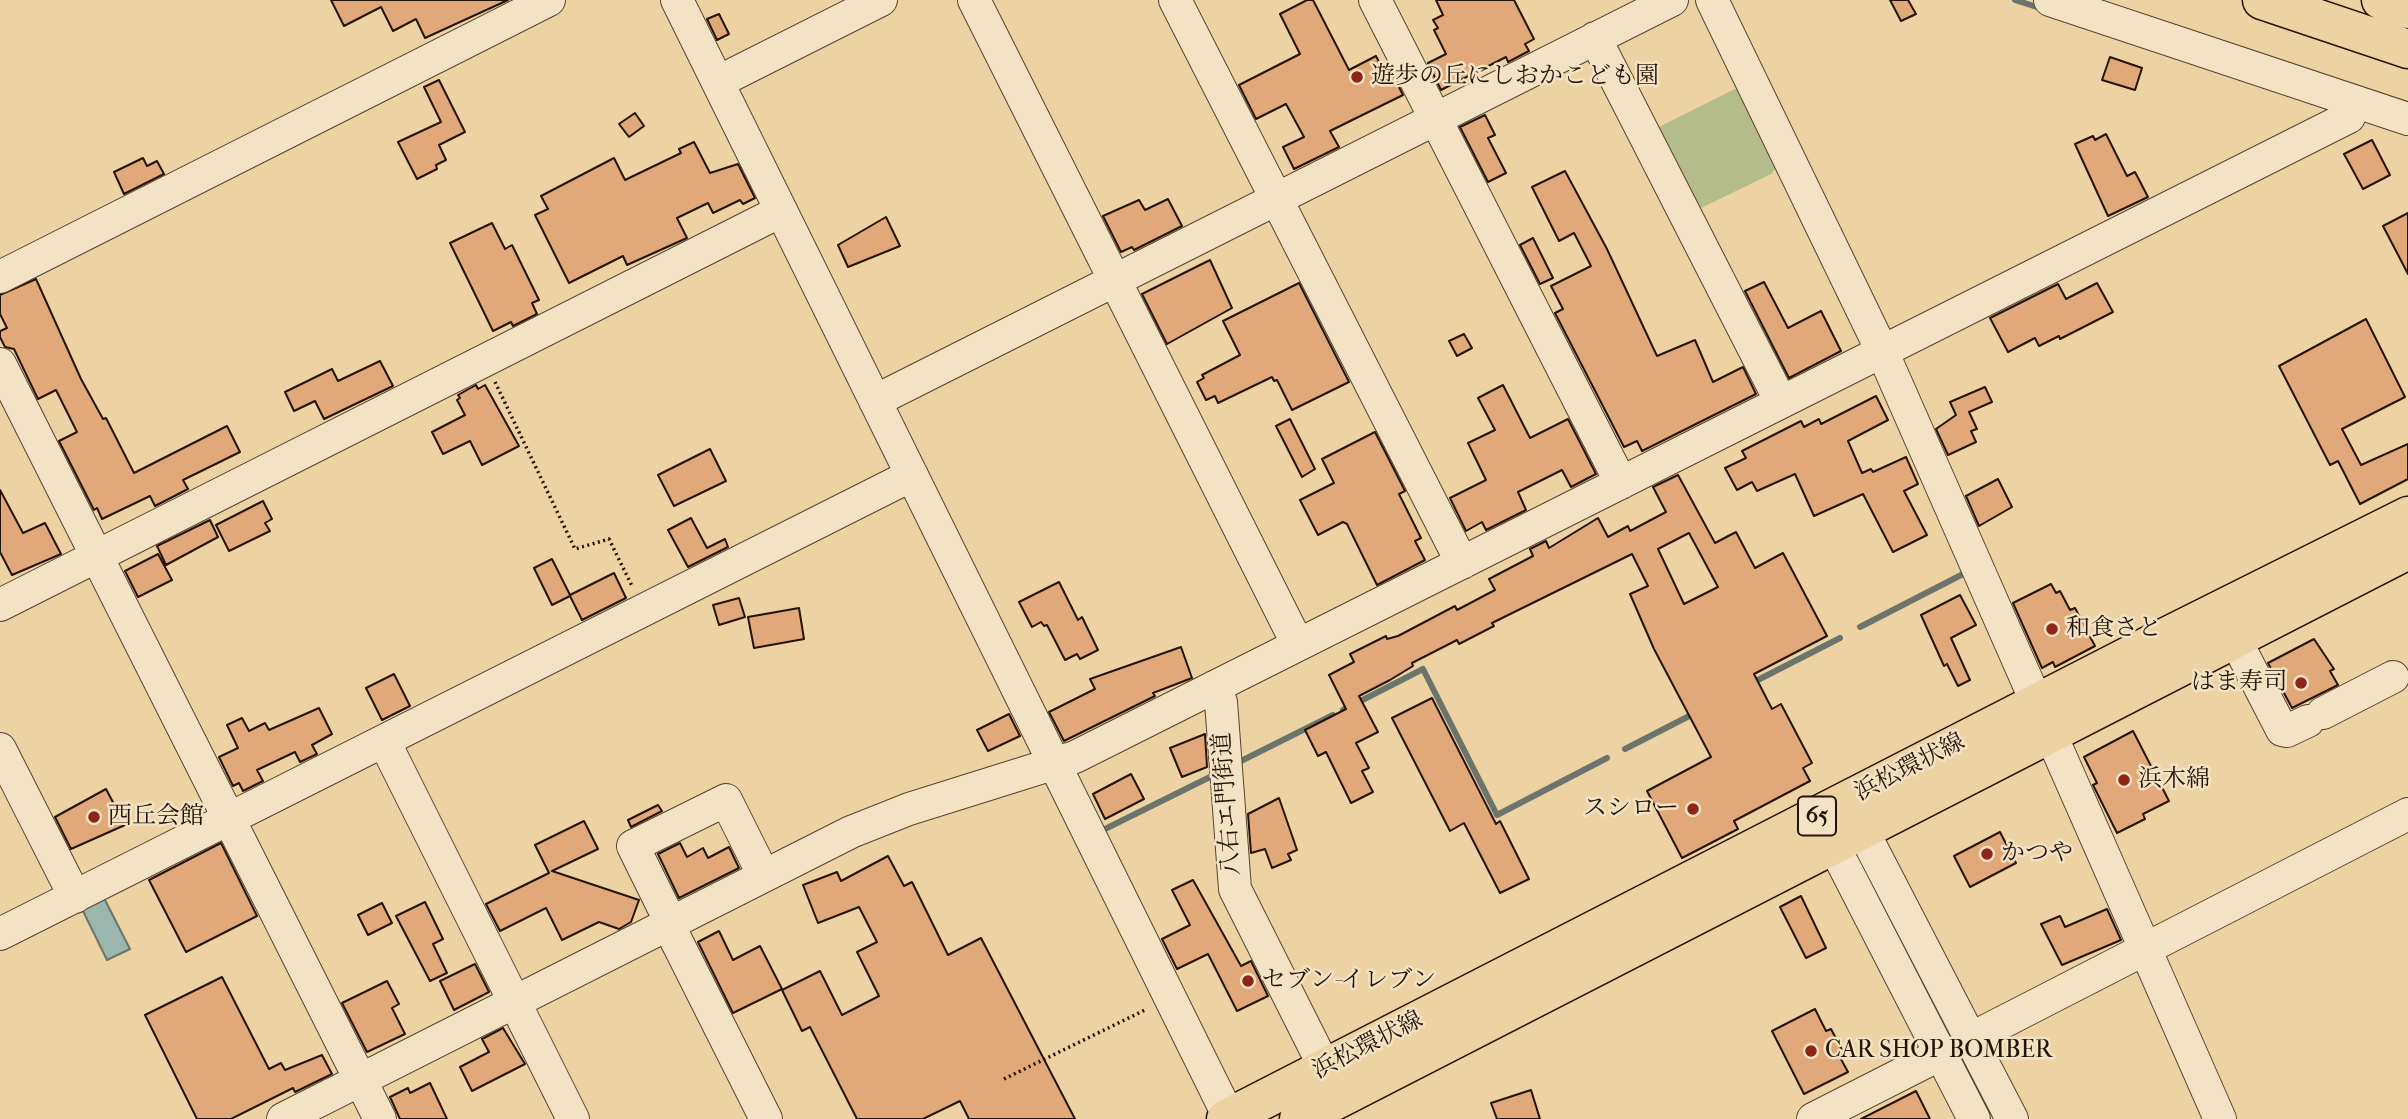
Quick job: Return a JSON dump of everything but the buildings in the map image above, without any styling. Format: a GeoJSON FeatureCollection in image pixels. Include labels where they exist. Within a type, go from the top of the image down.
{"type":"FeatureCollection","features":[{"type":"Feature","properties":{"kind":"main road"},"geometry":{"type":"LineString","coordinates":[[2262,0],[2408,49]]}},
{"type":"Feature","properties":{"kind":"main road"},"geometry":{"type":"LineString","coordinates":[[2381,0],[2408,9]]}},
{"type":"Feature","properties":{"kind":"main road","name":"浜松環状線"},"geometry":{"type":"LineString","coordinates":[[1299,1119],[1841,822],[2044,718],[2408,516]]}},
{"type":"Feature","properties":{"kind":"main road","name":"浜松環状線"},"geometry":{"type":"LineString","coordinates":[[2044,718],[2235,639],[2408,550]]}},
{"type":"Feature","properties":{"kind":"main road","name":"浜松環状線"},"geometry":{"type":"LineString","coordinates":[[1229,1118],[1325,1068],[1841,822]]}},
{"type":"Feature","properties":{"kind":"street"},"geometry":{"type":"LineString","coordinates":[[0,277],[549,0]]}},
{"type":"Feature","properties":{"kind":"street"},"geometry":{"type":"LineString","coordinates":[[677,0],[1229,1118]]}},
{"type":"Feature","properties":{"kind":"street"},"geometry":{"type":"LineString","coordinates":[[718,82],[881,0]]}},
{"type":"Feature","properties":{"kind":"street"},"geometry":{"type":"LineString","coordinates":[[974,0],[1298,645]]}},
{"type":"Feature","properties":{"kind":"street"},"geometry":{"type":"LineString","coordinates":[[1175,0],[1462,563]]}},
{"type":"Feature","properties":{"kind":"street"},"geometry":{"type":"LineString","coordinates":[[1375,0],[1620,483]]}},
{"type":"Feature","properties":{"kind":"street"},"geometry":{"type":"LineString","coordinates":[[875,401],[1672,0]]}},
{"type":"Feature","properties":{"kind":"street"},"geometry":{"type":"LineString","coordinates":[[1712,0],[1882,351],[2220,1119]]}},
{"type":"Feature","properties":{"kind":"street"},"geometry":{"type":"LineString","coordinates":[[2050,0],[2408,119]]}},
{"type":"Feature","properties":{"kind":"street"},"geometry":{"type":"LineString","coordinates":[[1595,38],[1781,402]]}},
{"type":"Feature","properties":{"kind":"street"},"geometry":{"type":"LineString","coordinates":[[284,1119],[764,876],[890,816],[1055,765],[1214,687],[2349,117],[2354,101]]}},
{"type":"Feature","properties":{"kind":"street"},"geometry":{"type":"LineString","coordinates":[[0,605],[781,211]]}},
{"type":"Feature","properties":{"kind":"street"},"geometry":{"type":"LineString","coordinates":[[0,364],[380,1119]]}},
{"type":"Feature","properties":{"kind":"street"},"geometry":{"type":"LineString","coordinates":[[0,934],[912,475]]}},
{"type":"Feature","properties":{"kind":"street"},"geometry":{"type":"LineString","coordinates":[[2235,639],[2282,730],[2287,731],[2393,677]]}},
{"type":"Feature","properties":{"kind":"street","name":"八右エ門街道"},"geometry":{"type":"LineString","coordinates":[[1214,687],[1221,702],[1235,889],[1325,1068]]}},
{"type":"Feature","properties":{"kind":"street"},"geometry":{"type":"LineString","coordinates":[[384,741],[573,1119]]}},
{"type":"Feature","properties":{"kind":"street"},"geometry":{"type":"LineString","coordinates":[[0,748],[75,897]]}},
{"type":"Feature","properties":{"kind":"street"},"geometry":{"type":"LineString","coordinates":[[764,876],[726,800],[633,846],[766,1119]]}},
{"type":"Feature","properties":{"kind":"street"},"geometry":{"type":"LineString","coordinates":[[1970,1040],[2408,814]]}},
{"type":"Feature","properties":{"kind":"street"},"geometry":{"type":"LineString","coordinates":[[1841,822],[1970,1040],[2012,1119]]}},
{"type":"Feature","properties":{"kind":"street"},"geometry":{"type":"LineString","coordinates":[[1841,822],[1941,1054],[1974,1119]]}},
{"type":"Feature","properties":{"kind":"street"},"geometry":{"type":"LineString","coordinates":[[1813,1119],[1941,1054]]}},
{"type":"Feature","properties":{"kind":"path"},"geometry":{"type":"LineString","coordinates":[[485,361],[575,549],[609,539],[643,610]]}},
{"type":"Feature","properties":{"kind":"path"},"geometry":{"type":"LineString","coordinates":[[1004,1079],[1170,997]]}},
{"type":"Feature","properties":{"kind":"green space"},"geometry":{"type":"Polygon","coordinates":[[[1737,88],[1742,89],[1779,164],[1771,174],[1699,209],[1657,128],[1737,88]]]}},
{"type":"Feature","properties":{"kind":"water"},"geometry":{"type":"Polygon","coordinates":[[[104,898],[130,949],[107,960],[82,909],[104,898]]]}},
{"type":"Feature","properties":{"kind":"waterway"},"geometry":{"type":"LineString","coordinates":[[2015,0],[2043,9]]}},
{"type":"Feature","properties":{"kind":"waterway"},"geometry":{"type":"LineString","coordinates":[[1860,627],[1965,573]]}},
{"type":"Feature","properties":{"kind":"waterway"},"geometry":{"type":"LineString","coordinates":[[1750,684],[1840,638]]}},
{"type":"Feature","properties":{"kind":"waterway"},"geometry":{"type":"LineString","coordinates":[[1343,710],[1423,669],[1497,815],[1607,758]]}},
{"type":"Feature","properties":{"kind":"waterway"},"geometry":{"type":"LineString","coordinates":[[1625,749],[1695,713]]}},
{"type":"Feature","properties":{"kind":"waterway"},"geometry":{"type":"LineString","coordinates":[[1237,763],[1333,715]]}},
{"type":"Feature","properties":{"kind":"waterway"},"geometry":{"type":"LineString","coordinates":[[1107,828],[1218,773]]}},
{"type":"Feature","properties":{"kind":"place","name":"遊歩の丘にしおかこども園"},"geometry":{"type":"Point","coordinates":[1357,77]}},
{"type":"Feature","properties":{"kind":"place","name":"和食さと"},"geometry":{"type":"Point","coordinates":[2052,629]}},
{"type":"Feature","properties":{"kind":"place","name":"はま寿司"},"geometry":{"type":"Point","coordinates":[2301,683]}},
{"type":"Feature","properties":{"kind":"place","name":"浜木綿"},"geometry":{"type":"Point","coordinates":[2124,780]}},
{"type":"Feature","properties":{"kind":"place","name":"スシロー"},"geometry":{"type":"Point","coordinates":[1693,809]}},
{"type":"Feature","properties":{"kind":"place","name":"西丘会館"},"geometry":{"type":"Point","coordinates":[94,817]}},
{"type":"Feature","properties":{"kind":"place","name":"かつや"},"geometry":{"type":"Point","coordinates":[1987,854]}},
{"type":"Feature","properties":{"kind":"place","name":"セブン-イレブン"},"geometry":{"type":"Point","coordinates":[1248,981]}},
{"type":"Feature","properties":{"kind":"place","name":"CAR SHOP BOMBER"},"geometry":{"type":"Point","coordinates":[1811,1051]}}]}
